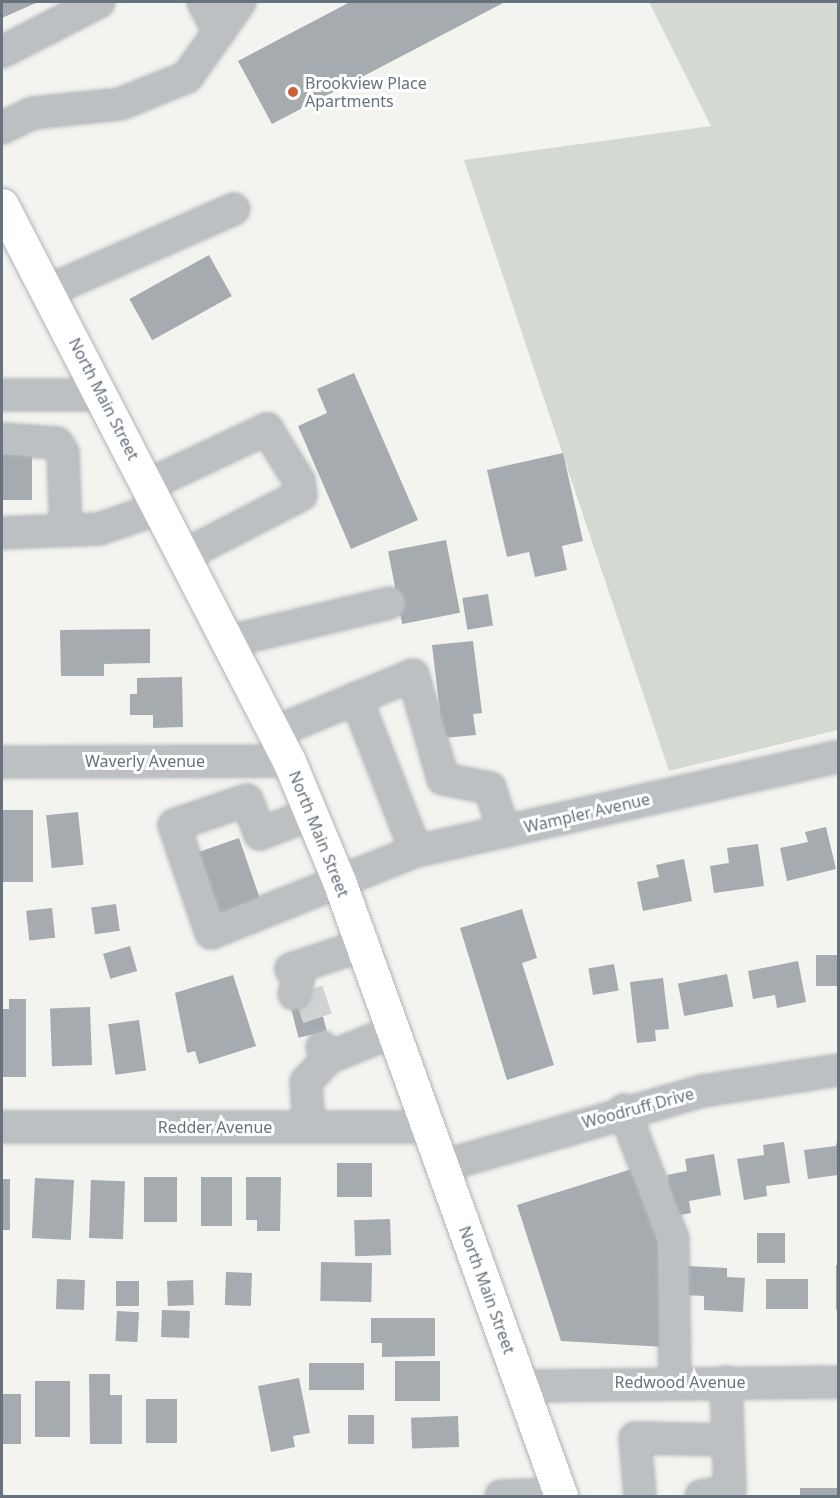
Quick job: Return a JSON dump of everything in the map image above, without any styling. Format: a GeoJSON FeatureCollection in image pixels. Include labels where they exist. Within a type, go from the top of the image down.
{"type":"FeatureCollection","features":[{"type":"Feature","properties":{"kind":"main road","name":"North Main Street"},"geometry":{"type":"LineString","coordinates":[[2,205],[230,641],[289,761],[363,945],[561,1495]]}},
{"type":"Feature","properties":{"kind":"street"},"geometry":{"type":"LineString","coordinates":[[2,52],[99,2]]}},
{"type":"Feature","properties":{"kind":"street"},"geometry":{"type":"LineString","coordinates":[[202,2],[219,32]]}},
{"type":"Feature","properties":{"kind":"street"},"geometry":{"type":"LineString","coordinates":[[2,128],[33,113],[120,105],[187,77],[240,2]]}},
{"type":"Feature","properties":{"kind":"street"},"geometry":{"type":"LineString","coordinates":[[48,291],[234,209]]}},
{"type":"Feature","properties":{"kind":"street"},"geometry":{"type":"LineString","coordinates":[[2,395],[101,394]]}},
{"type":"Feature","properties":{"kind":"street"},"geometry":{"type":"LineString","coordinates":[[2,533],[99,529],[260,430],[273,432],[288,461],[301,495],[185,555]]}},
{"type":"Feature","properties":{"kind":"street"},"geometry":{"type":"LineString","coordinates":[[2,439],[57,443],[63,453],[66,530]]}},
{"type":"Feature","properties":{"kind":"street"},"geometry":{"type":"LineString","coordinates":[[230,641],[390,603]]}},
{"type":"Feature","properties":{"kind":"street"},"geometry":{"type":"LineString","coordinates":[[275,732],[413,675],[443,779],[490,788],[504,832]]}},
{"type":"Feature","properties":{"kind":"street"},"geometry":{"type":"LineString","coordinates":[[356,698],[416,851]]}},
{"type":"Feature","properties":{"kind":"street","name":"Wampler Avenue"},"geometry":{"type":"LineString","coordinates":[[311,814],[260,834],[247,800],[174,825],[211,933],[416,851],[838,757]]}},
{"type":"Feature","properties":{"kind":"street","name":"Waverly Avenue"},"geometry":{"type":"LineString","coordinates":[[2,762],[289,761]]}},
{"type":"Feature","properties":{"kind":"street"},"geometry":{"type":"LineString","coordinates":[[300,988],[291,969],[363,945]]}},
{"type":"Feature","properties":{"kind":"street"},"geometry":{"type":"LineString","coordinates":[[309,1128],[306,1082],[320,1043],[394,1031]]}},
{"type":"Feature","properties":{"kind":"street","name":"Woodruff Drive"},"geometry":{"type":"LineString","coordinates":[[443,1166],[624,1110],[703,1091],[838,1070]]}},
{"type":"Feature","properties":{"kind":"street"},"geometry":{"type":"LineString","coordinates":[[624,1110],[673,1239],[675,1382]]}},
{"type":"Feature","properties":{"kind":"street","name":"Redder Avenue"},"geometry":{"type":"LineString","coordinates":[[2,1128],[429,1127]]}},
{"type":"Feature","properties":{"kind":"street","name":"Redwood Avenue"},"geometry":{"type":"LineString","coordinates":[[522,1386],[675,1382],[838,1382]]}},
{"type":"Feature","properties":{"kind":"street"},"geometry":{"type":"LineString","coordinates":[[701,1497],[730,1491],[726,1382]]}},
{"type":"Feature","properties":{"kind":"street"},"geometry":{"type":"LineString","coordinates":[[640,1497],[635,1438],[728,1440]]}},
{"type":"Feature","properties":{"kind":"street"},"geometry":{"type":"LineString","coordinates":[[501,1497],[561,1495]]}},
{"type":"Feature","properties":{"kind":"shaded area"},"geometry":{"type":"Polygon","coordinates":[[[649,2],[838,2],[838,730],[669,771],[464,160],[711,126],[649,2]]]}},
{"type":"Feature","properties":{"kind":"building"},"geometry":{"type":"Polygon","coordinates":[[[2,2],[38,2],[2,18],[2,2]]]}},
{"type":"Feature","properties":{"kind":"building","name":"Brookview Place Apartments"},"geometry":{"type":"Polygon","coordinates":[[[350,2],[505,2],[272,124],[238,61],[350,2]]]}},
{"type":"Feature","properties":{"kind":"building"},"geometry":{"type":"Polygon","coordinates":[[[209,255],[232,296],[152,340],[129,299],[209,255]]]}},
{"type":"Feature","properties":{"kind":"building"},"geometry":{"type":"Polygon","coordinates":[[[354,373],[418,520],[351,549],[298,426],[327,413],[317,389],[354,373]]]}},
{"type":"Feature","properties":{"kind":"building"},"geometry":{"type":"Polygon","coordinates":[[[563,453],[583,541],[562,546],[567,570],[535,577],[529,552],[507,557],[487,470],[563,453]]]}},
{"type":"Feature","properties":{"kind":"building"},"geometry":{"type":"Polygon","coordinates":[[[2,454],[32,454],[32,500],[2,500],[2,454]]]}},
{"type":"Feature","properties":{"kind":"building"},"geometry":{"type":"Polygon","coordinates":[[[446,540],[460,613],[402,624],[388,551],[446,540]]]}},
{"type":"Feature","properties":{"kind":"building"},"geometry":{"type":"Polygon","coordinates":[[[488,594],[493,626],[467,630],[462,598],[488,594]]]}},
{"type":"Feature","properties":{"kind":"building"},"geometry":{"type":"Polygon","coordinates":[[[150,629],[150,663],[104,664],[104,676],[61,676],[60,630],[150,629]]]}},
{"type":"Feature","properties":{"kind":"building"},"geometry":{"type":"Polygon","coordinates":[[[473,641],[482,713],[473,714],[476,735],[443,738],[432,645],[473,641]]]}},
{"type":"Feature","properties":{"kind":"building"},"geometry":{"type":"Polygon","coordinates":[[[182,677],[183,727],[153,728],[153,715],[130,715],[130,694],[137,694],[137,678],[182,677]]]}},
{"type":"Feature","properties":{"kind":"building"},"geometry":{"type":"Polygon","coordinates":[[[2,810],[33,810],[33,882],[2,882],[2,810]]]}},
{"type":"Feature","properties":{"kind":"building"},"geometry":{"type":"Polygon","coordinates":[[[78,812],[84,865],[52,868],[46,815],[78,812]]]}},
{"type":"Feature","properties":{"kind":"building"},"geometry":{"type":"Polygon","coordinates":[[[826,827],[836,869],[787,881],[780,848],[808,842],[805,832],[826,827]]]}},
{"type":"Feature","properties":{"kind":"building"},"geometry":{"type":"Polygon","coordinates":[[[239,838],[261,903],[216,919],[194,854],[239,838]]]}},
{"type":"Feature","properties":{"kind":"building"},"geometry":{"type":"Polygon","coordinates":[[[758,844],[764,886],[714,893],[710,866],[729,863],[727,848],[758,844]]]}},
{"type":"Feature","properties":{"kind":"building"},"geometry":{"type":"Polygon","coordinates":[[[684,859],[692,901],[643,911],[637,882],[659,877],[656,865],[684,859]]]}},
{"type":"Feature","properties":{"kind":"building"},"geometry":{"type":"Polygon","coordinates":[[[116,904],[120,931],[95,934],[91,907],[116,904]]]}},
{"type":"Feature","properties":{"kind":"building"},"geometry":{"type":"Polygon","coordinates":[[[52,908],[55,938],[29,941],[26,911],[52,908]]]}},
{"type":"Feature","properties":{"kind":"building"},"geometry":{"type":"Polygon","coordinates":[[[522,909],[537,958],[522,963],[554,1065],[507,1080],[460,928],[522,909]]]}},
{"type":"Feature","properties":{"kind":"building"},"geometry":{"type":"Polygon","coordinates":[[[130,946],[137,971],[110,979],[103,954],[130,946]]]}},
{"type":"Feature","properties":{"kind":"building"},"geometry":{"type":"Polygon","coordinates":[[[816,955],[838,955],[838,986],[816,986],[816,955]]]}},
{"type":"Feature","properties":{"kind":"building"},"geometry":{"type":"Polygon","coordinates":[[[798,961],[806,1002],[777,1008],[775,995],[753,999],[748,971],[798,961]]]}},
{"type":"Feature","properties":{"kind":"building"},"geometry":{"type":"Polygon","coordinates":[[[614,964],[619,991],[593,995],[588,969],[614,964]]]}},
{"type":"Feature","properties":{"kind":"building"},"geometry":{"type":"Polygon","coordinates":[[[727,974],[733,1006],[684,1016],[678,984],[727,974]]]}},
{"type":"Feature","properties":{"kind":"building"},"geometry":{"type":"Polygon","coordinates":[[[233,975],[256,1046],[199,1064],[195,1051],[187,1053],[175,993],[233,975]]]}},
{"type":"Feature","properties":{"kind":"building"},"geometry":{"type":"Polygon","coordinates":[[[663,978],[669,1029],[655,1030],[656,1041],[637,1043],[630,982],[663,978]]]}},
{"type":"Feature","properties":{"kind":"building"},"geometry":{"type":"Polygon","coordinates":[[[316,988],[327,1031],[299,1038],[288,995],[316,988]]]}},
{"type":"Feature","properties":{"kind":"building"},"geometry":{"type":"Polygon","coordinates":[[[9,999],[26,999],[26,1077],[2,1077],[2,1009],[9,1009],[9,999]]]}},
{"type":"Feature","properties":{"kind":"building"},"geometry":{"type":"Polygon","coordinates":[[[90,1007],[92,1065],[52,1066],[50,1008],[90,1007]]]}},
{"type":"Feature","properties":{"kind":"building"},"geometry":{"type":"Polygon","coordinates":[[[139,1020],[146,1071],[115,1075],[108,1024],[139,1020]]]}},
{"type":"Feature","properties":{"kind":"building"},"geometry":{"type":"Polygon","coordinates":[[[838,1134],[838,1175],[808,1179],[804,1150],[836,1146],[838,1134]]]}},
{"type":"Feature","properties":{"kind":"building"},"geometry":{"type":"Polygon","coordinates":[[[784,1142],[790,1183],[766,1186],[767,1196],[744,1200],[737,1159],[764,1155],[763,1145],[784,1142]]]}},
{"type":"Feature","properties":{"kind":"building"},"geometry":{"type":"Polygon","coordinates":[[[714,1154],[721,1195],[689,1201],[691,1213],[674,1216],[667,1175],[687,1171],[685,1159],[714,1154]]]}},
{"type":"Feature","properties":{"kind":"building"},"geometry":{"type":"Polygon","coordinates":[[[337,1163],[372,1163],[372,1197],[337,1197],[337,1163]]]}},
{"type":"Feature","properties":{"kind":"building"},"geometry":{"type":"Polygon","coordinates":[[[635,1168],[665,1257],[665,1347],[561,1341],[517,1205],[635,1168]]]}},
{"type":"Feature","properties":{"kind":"building"},"geometry":{"type":"Polygon","coordinates":[[[144,1177],[177,1177],[177,1222],[144,1222],[144,1177]]]}},
{"type":"Feature","properties":{"kind":"building"},"geometry":{"type":"Polygon","coordinates":[[[201,1177],[232,1177],[232,1226],[201,1226],[201,1177]]]}},
{"type":"Feature","properties":{"kind":"building"},"geometry":{"type":"Polygon","coordinates":[[[246,1177],[281,1177],[280,1231],[257,1231],[257,1220],[246,1220],[246,1177]]]}},
{"type":"Feature","properties":{"kind":"building"},"geometry":{"type":"Polygon","coordinates":[[[35,1178],[74,1180],[71,1240],[32,1238],[35,1178]]]}},
{"type":"Feature","properties":{"kind":"building"},"geometry":{"type":"Polygon","coordinates":[[[2,1179],[10,1179],[10,1230],[2,1230],[2,1179]]]}},
{"type":"Feature","properties":{"kind":"building"},"geometry":{"type":"Polygon","coordinates":[[[91,1180],[125,1181],[123,1239],[89,1238],[91,1180]]]}},
{"type":"Feature","properties":{"kind":"building"},"geometry":{"type":"Polygon","coordinates":[[[390,1219],[391,1255],[355,1256],[354,1220],[390,1219]]]}},
{"type":"Feature","properties":{"kind":"building"},"geometry":{"type":"Polygon","coordinates":[[[757,1233],[785,1233],[785,1263],[757,1263],[757,1233]]]}},
{"type":"Feature","properties":{"kind":"building"},"geometry":{"type":"Polygon","coordinates":[[[321,1262],[372,1263],[371,1302],[320,1301],[321,1262]]]}},
{"type":"Feature","properties":{"kind":"building"},"geometry":{"type":"Polygon","coordinates":[[[836,1265],[838,1265],[838,1310],[836,1310],[836,1265]]]}},
{"type":"Feature","properties":{"kind":"building"},"geometry":{"type":"Polygon","coordinates":[[[687,1266],[727,1268],[727,1277],[745,1278],[743,1312],[704,1310],[704,1296],[685,1295],[687,1266]]]}},
{"type":"Feature","properties":{"kind":"building"},"geometry":{"type":"Polygon","coordinates":[[[226,1272],[252,1273],[251,1306],[225,1305],[226,1272]]]}},
{"type":"Feature","properties":{"kind":"building"},"geometry":{"type":"Polygon","coordinates":[[[57,1279],[85,1280],[84,1310],[56,1309],[57,1279]]]}},
{"type":"Feature","properties":{"kind":"building"},"geometry":{"type":"Polygon","coordinates":[[[766,1279],[808,1279],[808,1309],[766,1309],[766,1279]]]}},
{"type":"Feature","properties":{"kind":"building"},"geometry":{"type":"Polygon","coordinates":[[[193,1280],[194,1305],[168,1306],[167,1281],[193,1280]]]}},
{"type":"Feature","properties":{"kind":"building"},"geometry":{"type":"Polygon","coordinates":[[[116,1281],[139,1281],[139,1306],[116,1306],[116,1281]]]}},
{"type":"Feature","properties":{"kind":"building"},"geometry":{"type":"Polygon","coordinates":[[[162,1310],[190,1311],[189,1338],[161,1337],[162,1310]]]}},
{"type":"Feature","properties":{"kind":"building"},"geometry":{"type":"Polygon","coordinates":[[[117,1311],[139,1312],[137,1342],[115,1341],[117,1311]]]}},
{"type":"Feature","properties":{"kind":"building"},"geometry":{"type":"Polygon","coordinates":[[[371,1318],[435,1318],[435,1356],[382,1357],[382,1343],[371,1343],[371,1318]]]}},
{"type":"Feature","properties":{"kind":"building"},"geometry":{"type":"Polygon","coordinates":[[[395,1361],[440,1361],[440,1401],[395,1401],[395,1361]]]}},
{"type":"Feature","properties":{"kind":"building"},"geometry":{"type":"Polygon","coordinates":[[[309,1363],[364,1363],[364,1390],[309,1390],[309,1363]]]}},
{"type":"Feature","properties":{"kind":"building"},"geometry":{"type":"Polygon","coordinates":[[[89,1374],[110,1374],[110,1395],[122,1395],[122,1444],[90,1444],[89,1374]]]}},
{"type":"Feature","properties":{"kind":"building"},"geometry":{"type":"Polygon","coordinates":[[[299,1378],[310,1433],[293,1436],[295,1447],[271,1452],[258,1386],[299,1378]]]}},
{"type":"Feature","properties":{"kind":"building"},"geometry":{"type":"Polygon","coordinates":[[[35,1381],[70,1381],[70,1437],[35,1437],[35,1381]]]}},
{"type":"Feature","properties":{"kind":"building"},"geometry":{"type":"Polygon","coordinates":[[[2,1394],[21,1394],[21,1444],[2,1444],[2,1394]]]}},
{"type":"Feature","properties":{"kind":"building"},"geometry":{"type":"Polygon","coordinates":[[[146,1399],[177,1399],[177,1443],[146,1443],[146,1399]]]}},
{"type":"Feature","properties":{"kind":"building"},"geometry":{"type":"Polygon","coordinates":[[[348,1415],[374,1415],[374,1444],[348,1444],[348,1415]]]}},
{"type":"Feature","properties":{"kind":"building"},"geometry":{"type":"Polygon","coordinates":[[[458,1416],[459,1447],[412,1449],[411,1418],[458,1416]]]}},
{"type":"Feature","properties":{"kind":"building"},"geometry":{"type":"Polygon","coordinates":[[[800,1488],[838,1488],[838,1496],[800,1496],[800,1488]]]}},
{"type":"Feature","properties":{"kind":"tunnel"},"geometry":{"type":"LineString","coordinates":[[308,990],[322,1032]]}},
{"type":"Feature","properties":{"kind":"place","name":"Brookview Place Apartments"},"geometry":{"type":"Point","coordinates":[293,92]}}]}
